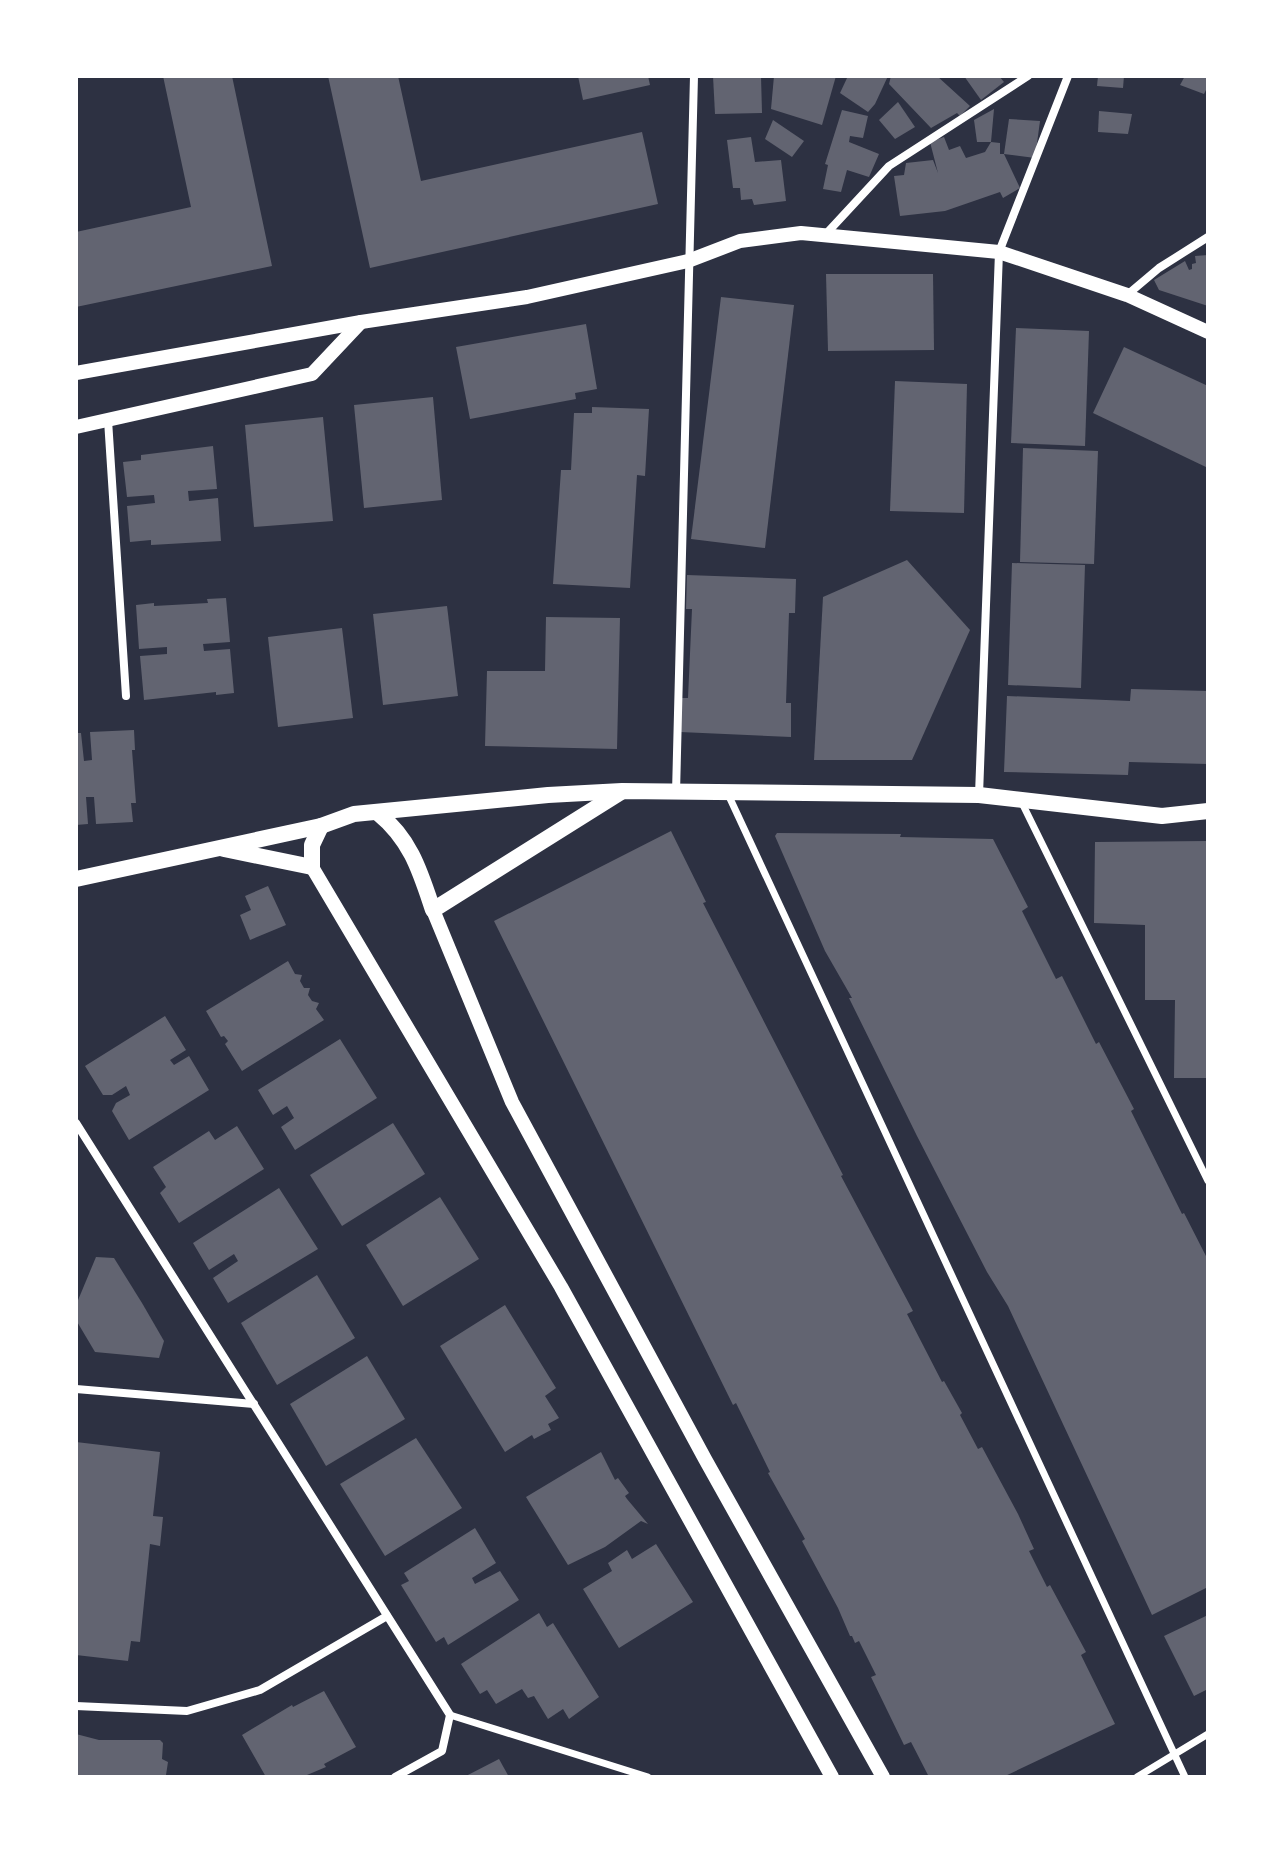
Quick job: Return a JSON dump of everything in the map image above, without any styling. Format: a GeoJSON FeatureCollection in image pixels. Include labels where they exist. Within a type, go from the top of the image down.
{"type":"FeatureCollection","features":[{"type":"Feature","properties":{"kind":"main road"},"geometry":{"type":"LineString","coordinates":[[378,813],[397,829],[417,862],[433,910],[622,791]]}},
{"type":"Feature","properties":{"kind":"main road"},"geometry":{"type":"LineString","coordinates":[[76,879],[321,826],[354,814],[548,795],[622,791],[979,795],[1162,816],[1208,811]]}},
{"type":"Feature","properties":{"kind":"main road"},"geometry":{"type":"LineString","coordinates":[[219,848],[312,867],[312,845],[321,826]]}},
{"type":"Feature","properties":{"kind":"street"},"geometry":{"type":"LineString","coordinates":[[676,793],[694,76]]}},
{"type":"Feature","properties":{"kind":"street"},"geometry":{"type":"LineString","coordinates":[[825,235],[889,166],[1028,76]]}},
{"type":"Feature","properties":{"kind":"street"},"geometry":{"type":"LineString","coordinates":[[979,795],[999,252],[1068,76]]}},
{"type":"Feature","properties":{"kind":"street"},"geometry":{"type":"LineString","coordinates":[[76,373],[361,322],[527,297],[688,261],[740,241],[801,233],[999,252],[1127,295],[1208,332]]}},
{"type":"Feature","properties":{"kind":"street"},"geometry":{"type":"LineString","coordinates":[[1127,295],[1159,268],[1208,237]]}},
{"type":"Feature","properties":{"kind":"street"},"geometry":{"type":"LineString","coordinates":[[76,427],[312,374],[361,322]]}},
{"type":"Feature","properties":{"kind":"street"},"geometry":{"type":"LineString","coordinates":[[108,420],[126,696]]}},
{"type":"Feature","properties":{"kind":"street"},"geometry":{"type":"LineString","coordinates":[[727,792],[1185,1777]]}},
{"type":"Feature","properties":{"kind":"street"},"geometry":{"type":"LineString","coordinates":[[1021,801],[1208,1181]]}},
{"type":"Feature","properties":{"kind":"street"},"geometry":{"type":"LineString","coordinates":[[312,867],[561,1287],[832,1777]]}},
{"type":"Feature","properties":{"kind":"street"},"geometry":{"type":"LineString","coordinates":[[433,910],[512,1102],[705,1459],[883,1777]]}},
{"type":"Feature","properties":{"kind":"street"},"geometry":{"type":"LineString","coordinates":[[76,1123],[450,1715],[648,1777]]}},
{"type":"Feature","properties":{"kind":"street"},"geometry":{"type":"LineString","coordinates":[[76,1389],[254,1404]]}},
{"type":"Feature","properties":{"kind":"street"},"geometry":{"type":"LineString","coordinates":[[76,1706],[187,1711],[260,1690],[387,1616]]}},
{"type":"Feature","properties":{"kind":"street"},"geometry":{"type":"LineString","coordinates":[[395,1777],[442,1751],[450,1715]]}},
{"type":"Feature","properties":{"kind":"street"},"geometry":{"type":"LineString","coordinates":[[1137,1777],[1208,1734]]}},
{"type":"Feature","properties":{"kind":"building"},"geometry":{"type":"Polygon","coordinates":[[[163,76],[232,76],[272,266],[76,307],[76,232],[191,207],[163,76]]]}},
{"type":"Feature","properties":{"kind":"building"},"geometry":{"type":"Polygon","coordinates":[[[328,76],[398,76],[421,181],[642,132],[658,204],[370,268],[328,76]]]}},
{"type":"Feature","properties":{"kind":"building"},"geometry":{"type":"Polygon","coordinates":[[[578,76],[648,76],[650,85],[583,100],[578,76]]]}},
{"type":"Feature","properties":{"kind":"building"},"geometry":{"type":"Polygon","coordinates":[[[713,76],[761,76],[762,113],[715,114],[713,76]]]}},
{"type":"Feature","properties":{"kind":"building"},"geometry":{"type":"Polygon","coordinates":[[[774,76],[836,76],[822,125],[771,109],[774,76]]]}},
{"type":"Feature","properties":{"kind":"building"},"geometry":{"type":"Polygon","coordinates":[[[848,76],[888,76],[868,112],[840,93],[848,76]]]}},
{"type":"Feature","properties":{"kind":"building"},"geometry":{"type":"Polygon","coordinates":[[[891,76],[937,76],[970,106],[960,116],[957,113],[931,128],[889,84],[891,76]]]}},
{"type":"Feature","properties":{"kind":"building"},"geometry":{"type":"Polygon","coordinates":[[[964,76],[999,76],[1004,82],[981,100],[964,76]]]}},
{"type":"Feature","properties":{"kind":"building"},"geometry":{"type":"Polygon","coordinates":[[[1098,76],[1124,76],[1123,88],[1097,86],[1098,76]]]}},
{"type":"Feature","properties":{"kind":"building"},"geometry":{"type":"Polygon","coordinates":[[[1185,76],[1208,76],[1204,94],[1180,85],[1185,76]]]}},
{"type":"Feature","properties":{"kind":"building"},"geometry":{"type":"Polygon","coordinates":[[[898,102],[915,127],[895,139],[879,120],[898,102]]]}},
{"type":"Feature","properties":{"kind":"building"},"geometry":{"type":"Polygon","coordinates":[[[994,109],[991,142],[977,142],[974,120],[994,109]]]}},
{"type":"Feature","properties":{"kind":"building"},"geometry":{"type":"Polygon","coordinates":[[[842,110],[868,116],[863,138],[850,136],[849,142],[879,154],[869,177],[847,170],[841,192],[823,189],[828,165],[825,164],[842,110]]]}},
{"type":"Feature","properties":{"kind":"building"},"geometry":{"type":"Polygon","coordinates":[[[1099,111],[1132,114],[1128,134],[1098,132],[1099,111]]]}},
{"type":"Feature","properties":{"kind":"building"},"geometry":{"type":"Polygon","coordinates":[[[1009,119],[1040,121],[1035,158],[1004,154],[1009,119]]]}},
{"type":"Feature","properties":{"kind":"building"},"geometry":{"type":"Polygon","coordinates":[[[773,120],[804,141],[792,157],[765,139],[773,120]]]}},
{"type":"Feature","properties":{"kind":"building"},"geometry":{"type":"Polygon","coordinates":[[[751,137],[755,162],[781,160],[786,201],[754,205],[752,199],[741,200],[740,188],[733,188],[727,140],[751,137]]]}},
{"type":"Feature","properties":{"kind":"building"},"geometry":{"type":"Polygon","coordinates":[[[944,137],[949,150],[960,146],[966,158],[985,152],[991,142],[1000,143],[1000,154],[1004,154],[1020,188],[1003,198],[1000,192],[945,211],[900,216],[894,176],[904,175],[906,163],[933,160],[938,173],[930,142],[944,137]]]}},
{"type":"Feature","properties":{"kind":"building"},"geometry":{"type":"Polygon","coordinates":[[[1208,255],[1208,306],[1159,290],[1154,280],[1185,261],[1189,270],[1192,269],[1192,264],[1196,263],[1195,256],[1208,255]]]}},
{"type":"Feature","properties":{"kind":"building"},"geometry":{"type":"Polygon","coordinates":[[[826,274],[933,274],[934,350],[828,351],[826,274]]]}},
{"type":"Feature","properties":{"kind":"building"},"geometry":{"type":"Polygon","coordinates":[[[721,297],[794,305],[765,548],[691,539],[721,297]]]}},
{"type":"Feature","properties":{"kind":"building"},"geometry":{"type":"Polygon","coordinates":[[[586,324],[597,389],[575,393],[576,399],[470,419],[456,347],[586,324]]]}},
{"type":"Feature","properties":{"kind":"building"},"geometry":{"type":"Polygon","coordinates":[[[1016,328],[1089,331],[1085,446],[1011,443],[1016,328]]]}},
{"type":"Feature","properties":{"kind":"building"},"geometry":{"type":"Polygon","coordinates":[[[1124,347],[1208,386],[1208,468],[1093,413],[1124,347]]]}},
{"type":"Feature","properties":{"kind":"building"},"geometry":{"type":"Polygon","coordinates":[[[895,381],[967,384],[964,513],[890,511],[895,381]]]}},
{"type":"Feature","properties":{"kind":"building"},"geometry":{"type":"Polygon","coordinates":[[[433,397],[442,500],[364,508],[354,405],[433,397]]]}},
{"type":"Feature","properties":{"kind":"building"},"geometry":{"type":"Polygon","coordinates":[[[592,407],[649,409],[645,476],[637,475],[630,588],[553,584],[561,470],[571,470],[574,413],[592,413],[592,407]]]}},
{"type":"Feature","properties":{"kind":"building"},"geometry":{"type":"Polygon","coordinates":[[[323,417],[333,521],[254,527],[245,425],[323,417]]]}},
{"type":"Feature","properties":{"kind":"building"},"geometry":{"type":"Polygon","coordinates":[[[213,446],[217,489],[188,491],[189,501],[218,498],[221,541],[151,545],[151,540],[130,542],[127,506],[155,503],[154,495],[127,497],[123,462],[141,460],[141,455],[213,446]]]}},
{"type":"Feature","properties":{"kind":"building"},"geometry":{"type":"Polygon","coordinates":[[[1023,448],[1098,451],[1094,564],[1020,562],[1023,448]]]}},
{"type":"Feature","properties":{"kind":"building"},"geometry":{"type":"Polygon","coordinates":[[[907,560],[970,630],[912,760],[814,760],[823,597],[907,560]]]}},
{"type":"Feature","properties":{"kind":"building"},"geometry":{"type":"Polygon","coordinates":[[[1012,563],[1085,565],[1081,688],[1008,685],[1012,563]]]}},
{"type":"Feature","properties":{"kind":"building"},"geometry":{"type":"Polygon","coordinates":[[[687,575],[796,579],[795,613],[789,613],[786,703],[791,703],[791,737],[680,732],[681,698],[688,698],[692,609],[686,609],[687,575]]]}},
{"type":"Feature","properties":{"kind":"building"},"geometry":{"type":"Polygon","coordinates":[[[226,598],[230,642],[203,644],[204,651],[230,649],[234,693],[144,700],[140,656],[167,654],[167,647],[139,649],[136,605],[208,603],[207,599],[226,598]]]}},
{"type":"Feature","properties":{"kind":"building"},"geometry":{"type":"Polygon","coordinates":[[[447,606],[458,696],[383,705],[373,614],[447,606]]]}},
{"type":"Feature","properties":{"kind":"building"},"geometry":{"type":"Polygon","coordinates":[[[546,617],[620,618],[617,749],[485,746],[487,671],[545,671],[546,617]]]}},
{"type":"Feature","properties":{"kind":"building"},"geometry":{"type":"Polygon","coordinates":[[[342,628],[353,718],[278,727],[268,637],[342,628]]]}},
{"type":"Feature","properties":{"kind":"building"},"geometry":{"type":"Polygon","coordinates":[[[1131,689],[1208,691],[1208,764],[1129,762],[1128,775],[1004,772],[1007,696],[1130,701],[1131,689]]]}},
{"type":"Feature","properties":{"kind":"building"},"geometry":{"type":"Polygon","coordinates":[[[134,730],[135,750],[132,750],[136,803],[131,803],[133,822],[96,824],[94,797],[86,797],[88,824],[76,825],[76,733],[81,733],[84,761],[92,760],[90,732],[134,730]]]}},
{"type":"Feature","properties":{"kind":"building"},"geometry":{"type":"Polygon","coordinates":[[[671,831],[706,902],[703,903],[913,1311],[907,1314],[942,1382],[962,1413],[960,1415],[978,1449],[982,1447],[1018,1514],[1034,1549],[1029,1551],[1086,1652],[1081,1655],[1115,1724],[1003,1777],[929,1777],[911,1742],[904,1745],[871,1677],[876,1675],[859,1641],[855,1643],[850,1636],[802,1541],[805,1539],[768,1473],[736,1403],[733,1405],[494,921],[671,831]]]}},
{"type":"Feature","properties":{"kind":"building"},"geometry":{"type":"Polygon","coordinates":[[[777,833],[901,834],[900,837],[993,839],[1028,907],[1022,911],[1056,979],[1062,976],[1096,1044],[1099,1042],[1134,1109],[1131,1111],[1182,1214],[1208,1260],[1208,1587],[1152,1615],[1008,1306],[987,1272],[849,998],[852,998],[825,951],[775,836],[777,833]]]}},
{"type":"Feature","properties":{"kind":"building"},"geometry":{"type":"Polygon","coordinates":[[[1208,841],[1208,1078],[1174,1078],[1175,1000],[1145,1000],[1145,925],[1094,923],[1095,842],[1208,841]]]}},
{"type":"Feature","properties":{"kind":"building"},"geometry":{"type":"Polygon","coordinates":[[[268,886],[286,925],[250,940],[240,915],[251,910],[245,896],[268,886]]]}},
{"type":"Feature","properties":{"kind":"building"},"geometry":{"type":"Polygon","coordinates":[[[288,961],[295,974],[302,975],[300,981],[304,988],[310,988],[308,995],[312,1001],[319,1003],[316,1009],[324,1020],[242,1071],[225,1044],[228,1041],[221,1037],[206,1011],[288,961]]]}},
{"type":"Feature","properties":{"kind":"building"},"geometry":{"type":"Polygon","coordinates":[[[165,1016],[186,1050],[170,1060],[174,1065],[189,1056],[209,1090],[129,1140],[112,1111],[116,1103],[130,1095],[126,1086],[112,1095],[103,1095],[85,1066],[165,1016]]]}},
{"type":"Feature","properties":{"kind":"building"},"geometry":{"type":"Polygon","coordinates":[[[340,1039],[377,1098],[295,1150],[281,1127],[294,1118],[287,1106],[273,1115],[258,1090],[340,1039]]]}},
{"type":"Feature","properties":{"kind":"building"},"geometry":{"type":"Polygon","coordinates":[[[393,1123],[425,1174],[342,1226],[310,1175],[393,1123]]]}},
{"type":"Feature","properties":{"kind":"building"},"geometry":{"type":"Polygon","coordinates":[[[237,1126],[264,1169],[179,1223],[160,1193],[166,1187],[153,1167],[209,1131],[215,1140],[237,1126]]]}},
{"type":"Feature","properties":{"kind":"building"},"geometry":{"type":"Polygon","coordinates":[[[279,1188],[318,1249],[228,1303],[213,1278],[238,1261],[234,1254],[209,1270],[193,1243],[279,1188]]]}},
{"type":"Feature","properties":{"kind":"building"},"geometry":{"type":"Polygon","coordinates":[[[440,1197],[479,1259],[403,1306],[366,1245],[440,1197]]]}},
{"type":"Feature","properties":{"kind":"building"},"geometry":{"type":"Polygon","coordinates":[[[96,1257],[114,1258],[164,1341],[159,1358],[95,1352],[76,1320],[76,1305],[96,1257]]]}},
{"type":"Feature","properties":{"kind":"building"},"geometry":{"type":"Polygon","coordinates":[[[317,1275],[355,1338],[277,1385],[241,1323],[317,1275]]]}},
{"type":"Feature","properties":{"kind":"building"},"geometry":{"type":"Polygon","coordinates":[[[505,1305],[556,1388],[545,1396],[559,1418],[548,1424],[551,1430],[534,1439],[532,1435],[505,1452],[440,1346],[505,1305]]]}},
{"type":"Feature","properties":{"kind":"building"},"geometry":{"type":"Polygon","coordinates":[[[367,1356],[405,1419],[326,1466],[290,1404],[367,1356]]]}},
{"type":"Feature","properties":{"kind":"building"},"geometry":{"type":"Polygon","coordinates":[[[416,1438],[462,1508],[385,1556],[340,1484],[416,1438]]]}},
{"type":"Feature","properties":{"kind":"building"},"geometry":{"type":"Polygon","coordinates":[[[76,1442],[160,1452],[153,1516],[163,1517],[160,1546],[150,1544],[140,1642],[131,1641],[128,1661],[76,1655],[76,1442]]]}},
{"type":"Feature","properties":{"kind":"building"},"geometry":{"type":"Polygon","coordinates":[[[601,1452],[615,1480],[618,1478],[629,1493],[625,1496],[648,1524],[641,1521],[605,1547],[568,1565],[526,1497],[601,1452]]]}},
{"type":"Feature","properties":{"kind":"building"},"geometry":{"type":"Polygon","coordinates":[[[475,1528],[496,1563],[472,1578],[475,1584],[500,1571],[519,1600],[448,1645],[444,1637],[436,1642],[401,1585],[409,1581],[404,1573],[475,1528]]]}},
{"type":"Feature","properties":{"kind":"building"},"geometry":{"type":"Polygon","coordinates":[[[656,1544],[693,1602],[619,1648],[583,1589],[612,1571],[608,1563],[627,1550],[632,1559],[656,1544]]]}},
{"type":"Feature","properties":{"kind":"building"},"geometry":{"type":"Polygon","coordinates":[[[539,1613],[547,1627],[553,1623],[599,1697],[569,1719],[563,1709],[548,1719],[534,1696],[528,1698],[522,1689],[496,1704],[487,1690],[480,1694],[461,1664],[539,1613]]]}},
{"type":"Feature","properties":{"kind":"building"},"geometry":{"type":"Polygon","coordinates":[[[1208,1615],[1208,1689],[1194,1696],[1164,1636],[1208,1615]]]}},
{"type":"Feature","properties":{"kind":"building"},"geometry":{"type":"Polygon","coordinates":[[[324,1691],[356,1747],[324,1764],[326,1767],[307,1775],[266,1777],[242,1735],[292,1705],[324,1691]]]}},
{"type":"Feature","properties":{"kind":"building"},"geometry":{"type":"Polygon","coordinates":[[[76,1734],[99,1740],[160,1740],[163,1743],[162,1759],[168,1762],[166,1775],[76,1777],[76,1734]]]}},
{"type":"Feature","properties":{"kind":"building"},"geometry":{"type":"Polygon","coordinates":[[[499,1759],[509,1777],[464,1777],[499,1759]]]}}]}
